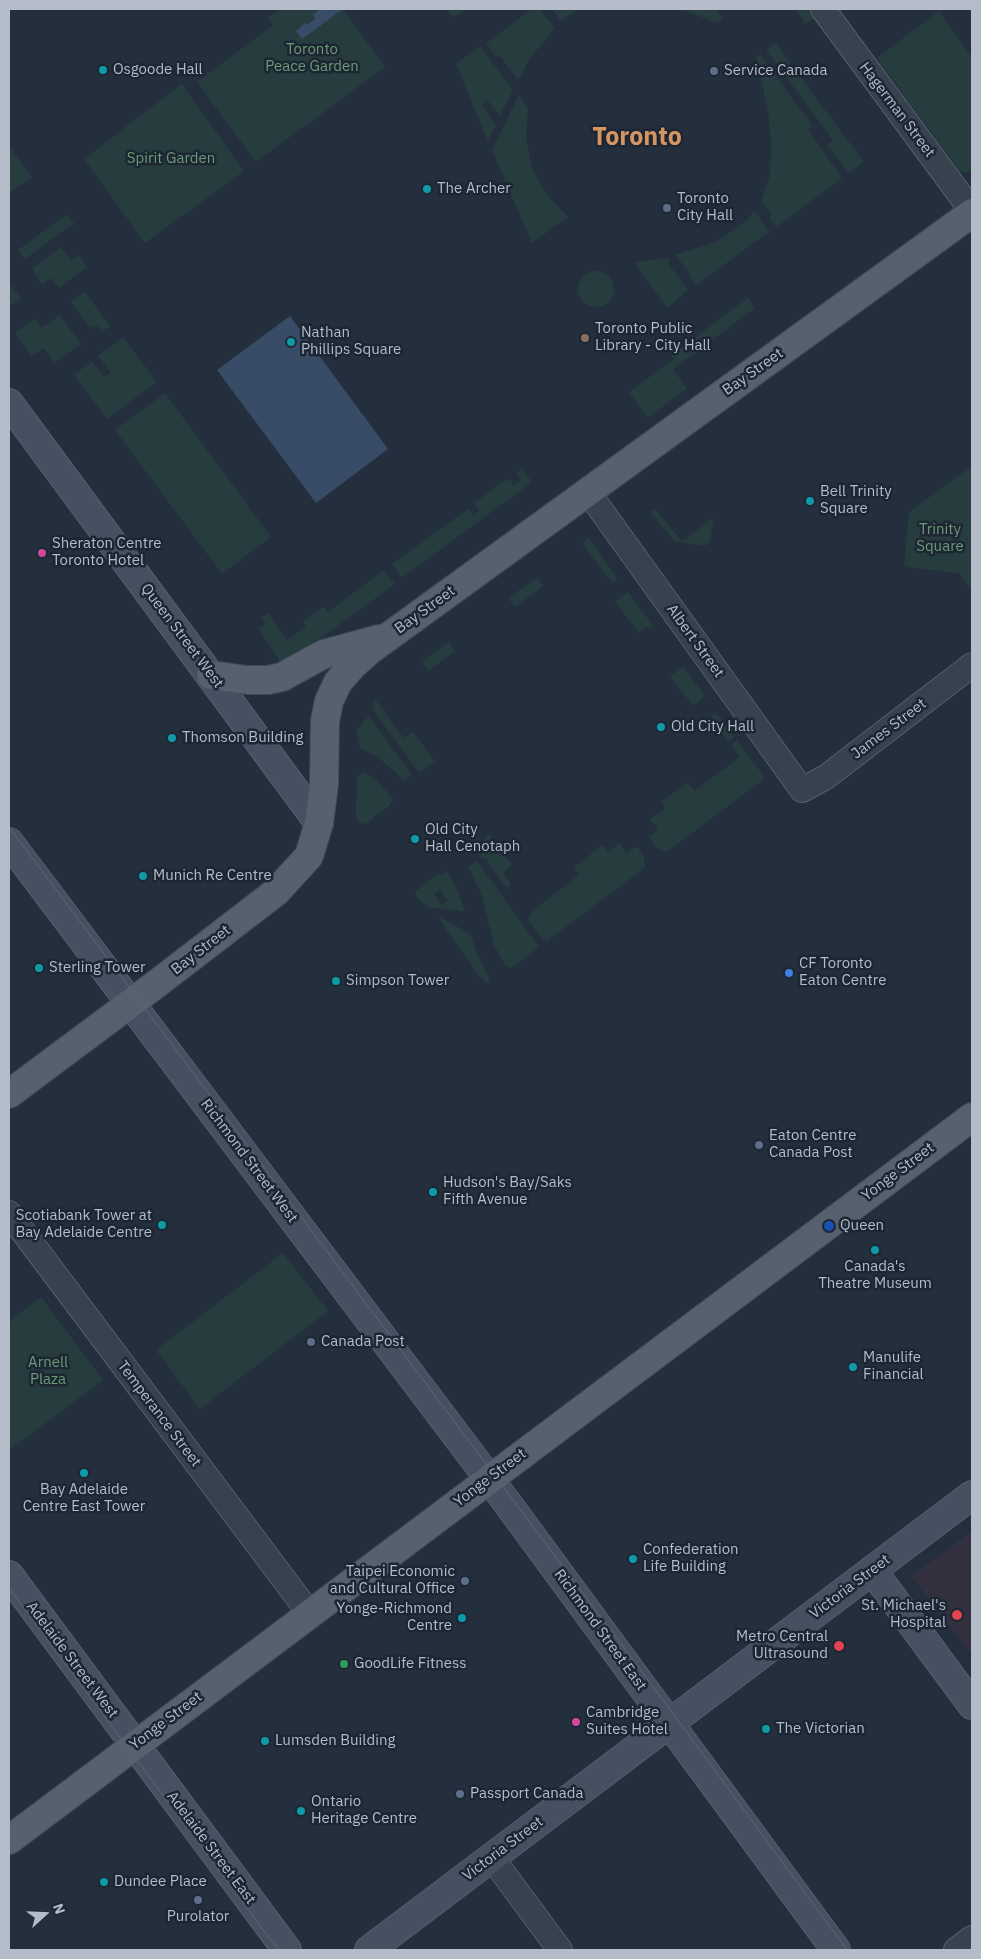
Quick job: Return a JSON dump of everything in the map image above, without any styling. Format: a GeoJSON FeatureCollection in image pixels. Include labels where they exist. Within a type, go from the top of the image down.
{"type":"FeatureCollection","features":[{"type":"Feature","properties":{"kind":"main road","name":"Bay Street"},"geometry":{"type":"LineString","coordinates":[[9,1094],[276,892],[309,856],[319,823],[324,784],[325,721],[329,701],[338,682],[353,665],[370,650],[972,212]]}},
{"type":"Feature","properties":{"kind":"main road","name":"Queen Street West"},"geometry":{"type":"LineString","coordinates":[[9,403],[319,823]]}},
{"type":"Feature","properties":{"kind":"main road"},"geometry":{"type":"LineString","coordinates":[[211,675],[247,680],[268,680],[282,677],[324,654],[390,636]]}},
{"type":"Feature","properties":{"kind":"main road","name":"Richmond Street West"},"geometry":{"type":"LineString","coordinates":[[9,842],[488,1479]]}},
{"type":"Feature","properties":{"kind":"main road","name":"Yonge Street"},"geometry":{"type":"LineString","coordinates":[[9,1840],[972,1117]]}},
{"type":"Feature","properties":{"kind":"main road","name":"Richmond Street East"},"geometry":{"type":"LineString","coordinates":[[488,1479],[836,1950]]}},
{"type":"Feature","properties":{"kind":"main road","name":"Victoria Street"},"geometry":{"type":"LineString","coordinates":[[369,1950],[972,1495]]}},
{"type":"Feature","properties":{"kind":"main road"},"geometry":{"type":"LineString","coordinates":[[872,1570],[972,1705]]}},
{"type":"Feature","properties":{"kind":"main road","name":"Adelaide Street West"},"geometry":{"type":"LineString","coordinates":[[9,1575],[135,1745]]}},
{"type":"Feature","properties":{"kind":"main road","name":"Adelaide Street East"},"geometry":{"type":"LineString","coordinates":[[135,1745],[287,1950]]}},
{"type":"Feature","properties":{"kind":"street","name":"Hagerman Street"},"geometry":{"type":"LineString","coordinates":[[823,9],[972,212]]}},
{"type":"Feature","properties":{"kind":"street","name":"Albert Street"},"geometry":{"type":"LineString","coordinates":[[588,492],[802,790]]}},
{"type":"Feature","properties":{"kind":"street","name":"James Street"},"geometry":{"type":"LineString","coordinates":[[802,790],[826,777],[972,665]]}},
{"type":"Feature","properties":{"kind":"street","name":"Temperance Street"},"geometry":{"type":"LineString","coordinates":[[9,1213],[310,1614]]}},
{"type":"Feature","properties":{"kind":"street"},"geometry":{"type":"LineString","coordinates":[[492,1858],[560,1950]]}},
{"type":"Feature","properties":{"kind":"street"},"geometry":{"type":"LineString","coordinates":[[956,1950],[972,1938]]}},
{"type":"Feature","properties":{"kind":"shaded area","name":"St. Michael's Hospital"},"geometry":{"type":"Polygon","coordinates":[[[972,1531],[972,1655],[911,1576],[972,1531]]]}},
{"type":"Feature","properties":{"kind":"green space","name":"Toronto Peace Garden"},"geometry":{"type":"Polygon","coordinates":[[[281,9],[343,9],[385,67],[256,162],[197,82],[273,25],[268,18],[281,9]]]}},
{"type":"Feature","properties":{"kind":"green space"},"geometry":{"type":"Polygon","coordinates":[[[446,9],[466,9],[453,18],[446,9]]]}},
{"type":"Feature","properties":{"kind":"green space"},"geometry":{"type":"Polygon","coordinates":[[[532,9],[539,9],[555,27],[529,60],[518,81],[501,57],[496,57],[486,43],[532,9]]]}},
{"type":"Feature","properties":{"kind":"green space"},"geometry":{"type":"Polygon","coordinates":[[[552,9],[578,9],[561,21],[552,9]]]}},
{"type":"Feature","properties":{"kind":"green space"},"geometry":{"type":"Polygon","coordinates":[[[680,9],[716,9],[723,19],[717,23],[680,9]]]}},
{"type":"Feature","properties":{"kind":"green space"},"geometry":{"type":"Polygon","coordinates":[[[795,9],[812,9],[817,16],[806,24],[795,9]]]}},
{"type":"Feature","properties":{"kind":"green space"},"geometry":{"type":"Polygon","coordinates":[[[939,11],[972,57],[972,169],[967,173],[960,172],[877,58],[939,11]]]}},
{"type":"Feature","properties":{"kind":"green space"},"geometry":{"type":"Polygon","coordinates":[[[775,43],[864,162],[849,173],[827,145],[833,140],[766,50],[775,43]]]}},
{"type":"Feature","properties":{"kind":"green space"},"geometry":{"type":"Polygon","coordinates":[[[480,46],[513,90],[500,116],[488,101],[482,105],[496,125],[488,141],[456,64],[480,46]]]}},
{"type":"Feature","properties":{"kind":"green space"},"geometry":{"type":"Polygon","coordinates":[[[760,55],[813,126],[808,129],[842,178],[776,227],[769,218],[772,215],[761,201],[770,175],[771,143],[768,110],[756,57],[760,55]]]}},
{"type":"Feature","properties":{"kind":"green space","name":"Spirit Garden"},"geometry":{"type":"Polygon","coordinates":[[[182,84],[244,171],[145,243],[84,159],[182,84]]]}},
{"type":"Feature","properties":{"kind":"green space"},"geometry":{"type":"Polygon","coordinates":[[[519,95],[528,108],[526,138],[532,168],[547,195],[568,217],[532,243],[492,150],[519,95]]]}},
{"type":"Feature","properties":{"kind":"green space"},"geometry":{"type":"Polygon","coordinates":[[[9,146],[32,177],[9,193],[9,146]]]}},
{"type":"Feature","properties":{"kind":"green space"},"geometry":{"type":"Polygon","coordinates":[[[754,210],[769,232],[696,285],[689,275],[690,273],[675,255],[713,243],[749,218],[754,210]]]}},
{"type":"Feature","properties":{"kind":"green space"},"geometry":{"type":"Polygon","coordinates":[[[67,214],[74,223],[25,259],[18,250],[67,214]]]}},
{"type":"Feature","properties":{"kind":"green space"},"geometry":{"type":"Polygon","coordinates":[[[61,247],[71,260],[78,255],[87,267],[59,288],[51,278],[42,284],[32,269],[61,247]]]}},
{"type":"Feature","properties":{"kind":"green space"},"geometry":{"type":"Polygon","coordinates":[[[668,258],[670,261],[668,263],[688,290],[667,308],[634,262],[668,258]]]}},
{"type":"Feature","properties":{"kind":"green space"},"geometry":{"type":"Polygon","coordinates":[[[596,271],[603,272],[609,276],[613,282],[613,296],[609,302],[603,306],[596,307],[589,306],[583,302],[579,296],[578,289],[579,282],[583,276],[589,272],[596,271]]]}},
{"type":"Feature","properties":{"kind":"green space"},"geometry":{"type":"Polygon","coordinates":[[[9,283],[21,298],[9,307],[9,283]]]}},
{"type":"Feature","properties":{"kind":"green space"},"geometry":{"type":"Polygon","coordinates":[[[85,292],[110,326],[102,332],[97,325],[90,329],[71,302],[85,292]]]}},
{"type":"Feature","properties":{"kind":"green space"},"geometry":{"type":"Polygon","coordinates":[[[748,298],[755,308],[673,370],[687,388],[648,418],[629,392],[674,359],[671,355],[748,298]]]}},
{"type":"Feature","properties":{"kind":"green space"},"geometry":{"type":"Polygon","coordinates":[[[60,315],[81,344],[55,363],[44,348],[32,356],[15,333],[35,318],[42,328],[60,315]]]}},
{"type":"Feature","properties":{"kind":"green space"},"geometry":{"type":"Polygon","coordinates":[[[123,337],[157,382],[107,419],[74,375],[92,361],[104,377],[111,373],[98,356],[123,337]]]}},
{"type":"Feature","properties":{"kind":"green space"},"geometry":{"type":"Polygon","coordinates":[[[165,393],[271,537],[222,574],[115,430],[165,393]]]}},
{"type":"Feature","properties":{"kind":"green space","name":"Trinity Square"},"geometry":{"type":"Polygon","coordinates":[[[972,466],[972,591],[959,573],[904,567],[909,512],[972,466]]]}},
{"type":"Feature","properties":{"kind":"green space"},"geometry":{"type":"Polygon","coordinates":[[[522,468],[532,482],[402,578],[392,564],[468,509],[473,516],[479,511],[474,503],[508,478],[514,485],[521,480],[516,473],[522,468]]]}},
{"type":"Feature","properties":{"kind":"green space"},"geometry":{"type":"Polygon","coordinates":[[[655,509],[682,541],[714,517],[710,542],[705,546],[674,541],[650,512],[655,509]]]}},
{"type":"Feature","properties":{"kind":"green space"},"geometry":{"type":"Polygon","coordinates":[[[589,538],[618,579],[612,583],[582,543],[589,538]]]}},
{"type":"Feature","properties":{"kind":"green space"},"geometry":{"type":"Polygon","coordinates":[[[384,570],[395,584],[283,665],[258,629],[265,624],[261,618],[268,613],[287,640],[306,626],[303,622],[324,606],[328,612],[384,570]]]}},
{"type":"Feature","properties":{"kind":"green space"},"geometry":{"type":"Polygon","coordinates":[[[537,578],[543,586],[515,607],[508,598],[537,578]]]}},
{"type":"Feature","properties":{"kind":"green space"},"geometry":{"type":"Polygon","coordinates":[[[628,592],[654,627],[647,627],[639,633],[615,602],[628,592]]]}},
{"type":"Feature","properties":{"kind":"green space"},"geometry":{"type":"Polygon","coordinates":[[[449,642],[455,651],[428,671],[422,662],[449,642]]]}},
{"type":"Feature","properties":{"kind":"green space"},"geometry":{"type":"Polygon","coordinates":[[[683,667],[705,696],[693,706],[670,676],[683,667]]]}},
{"type":"Feature","properties":{"kind":"green space"},"geometry":{"type":"Polygon","coordinates":[[[374,698],[404,738],[413,732],[435,761],[419,773],[375,713],[374,698]]]}},
{"type":"Feature","properties":{"kind":"green space"},"geometry":{"type":"Polygon","coordinates":[[[716,713],[734,737],[728,741],[710,717],[716,713]]]}},
{"type":"Feature","properties":{"kind":"green space"},"geometry":{"type":"Polygon","coordinates":[[[369,716],[412,775],[403,781],[377,757],[360,748],[356,731],[369,716]]]}},
{"type":"Feature","properties":{"kind":"green space"},"geometry":{"type":"Polygon","coordinates":[[[737,740],[763,775],[763,780],[667,852],[657,848],[649,837],[658,829],[650,819],[666,809],[661,802],[688,782],[694,791],[740,757],[731,745],[737,740]]]}},
{"type":"Feature","properties":{"kind":"green space"},"geometry":{"type":"Polygon","coordinates":[[[365,772],[377,781],[394,800],[373,817],[374,819],[365,824],[359,823],[356,815],[357,777],[365,772]]]}},
{"type":"Feature","properties":{"kind":"green space"},"geometry":{"type":"Polygon","coordinates":[[[488,833],[512,865],[503,872],[510,883],[508,890],[485,858],[482,860],[475,849],[479,847],[478,843],[485,840],[488,833]]]}},
{"type":"Feature","properties":{"kind":"green space"},"geometry":{"type":"Polygon","coordinates":[[[620,843],[626,853],[637,846],[644,857],[645,868],[547,941],[542,938],[528,920],[532,911],[579,875],[574,867],[603,845],[608,852],[620,843]]]}},
{"type":"Feature","properties":{"kind":"green space"},"geometry":{"type":"Polygon","coordinates":[[[477,861],[539,947],[512,968],[506,966],[494,945],[481,893],[468,867],[477,861]]]}},
{"type":"Feature","properties":{"kind":"green space"},"geometry":{"type":"Polygon","coordinates":[[[447,871],[457,889],[465,911],[430,908],[419,900],[415,894],[416,891],[439,873],[442,875],[447,871]],[[440,889],[434,894],[442,905],[448,901],[440,889]]]}},
{"type":"Feature","properties":{"kind":"green space"},"geometry":{"type":"Polygon","coordinates":[[[437,916],[472,936],[475,949],[490,979],[488,983],[476,972],[437,916]]]}},
{"type":"Feature","properties":{"kind":"green space"},"geometry":{"type":"Polygon","coordinates":[[[283,1253],[328,1311],[200,1409],[156,1350],[283,1253]]]}},
{"type":"Feature","properties":{"kind":"green space","name":"Arnell Plaza"},"geometry":{"type":"Polygon","coordinates":[[[41,1297],[103,1380],[9,1450],[9,1321],[41,1297]]]}},
{"type":"Feature","properties":{"kind":"water"},"geometry":{"type":"Polygon","coordinates":[[[320,9],[343,9],[302,39],[296,31],[305,23],[307,25],[315,19],[313,15],[320,9]]]}},
{"type":"Feature","properties":{"kind":"water"},"geometry":{"type":"Polygon","coordinates":[[[290,316],[388,449],[316,503],[217,370],[290,316]]]}},
{"type":"Feature","properties":{"kind":"tram line"},"geometry":{"type":"LineString","coordinates":[[9,827],[660,1696],[847,1950]]}},
{"type":"Feature","properties":{"kind":"tram line"},"geometry":{"type":"LineString","coordinates":[[9,1588],[280,1950]]}},
{"type":"Feature","properties":{"kind":"place","name":"Osgoode Hall"},"geometry":{"type":"Point","coordinates":[103,70]}},
{"type":"Feature","properties":{"kind":"place","name":"Service Canada"},"geometry":{"type":"Point","coordinates":[714,71]}},
{"type":"Feature","properties":{"kind":"place","name":"The Archer"},"geometry":{"type":"Point","coordinates":[427,189]}},
{"type":"Feature","properties":{"kind":"place","name":"Toronto City Hall"},"geometry":{"type":"Point","coordinates":[667,208]}},
{"type":"Feature","properties":{"kind":"place","name":"Toronto Public Library - City Hall"},"geometry":{"type":"Point","coordinates":[585,338]}},
{"type":"Feature","properties":{"kind":"place","name":"Nathan Phillips Square"},"geometry":{"type":"Point","coordinates":[291,342]}},
{"type":"Feature","properties":{"kind":"place","name":"Bell Trinity Square"},"geometry":{"type":"Point","coordinates":[810,501]}},
{"type":"Feature","properties":{"kind":"place","name":"Sheraton Centre Toronto Hotel"},"geometry":{"type":"Point","coordinates":[42,553]}},
{"type":"Feature","properties":{"kind":"place","name":"Old City Hall"},"geometry":{"type":"Point","coordinates":[661,727]}},
{"type":"Feature","properties":{"kind":"place","name":"Thomson Building"},"geometry":{"type":"Point","coordinates":[172,738]}},
{"type":"Feature","properties":{"kind":"place","name":"Old City Hall Cenotaph"},"geometry":{"type":"Point","coordinates":[415,839]}},
{"type":"Feature","properties":{"kind":"place","name":"Munich Re Centre"},"geometry":{"type":"Point","coordinates":[143,876]}},
{"type":"Feature","properties":{"kind":"place","name":"Sterling Tower"},"geometry":{"type":"Point","coordinates":[39,968]}},
{"type":"Feature","properties":{"kind":"place","name":"CF Toronto Eaton Centre"},"geometry":{"type":"Point","coordinates":[789,973]}},
{"type":"Feature","properties":{"kind":"place","name":"Simpson Tower"},"geometry":{"type":"Point","coordinates":[336,981]}},
{"type":"Feature","properties":{"kind":"place","name":"Eaton Centre Canada Post"},"geometry":{"type":"Point","coordinates":[759,1145]}},
{"type":"Feature","properties":{"kind":"place","name":"Hudson's Bay/Saks Fifth Avenue"},"geometry":{"type":"Point","coordinates":[433,1192]}},
{"type":"Feature","properties":{"kind":"place","name":"Scotiabank Tower at Bay Adelaide Centre"},"geometry":{"type":"Point","coordinates":[162,1225]}},
{"type":"Feature","properties":{"kind":"place","name":"Queen"},"geometry":{"type":"Point","coordinates":[829,1226]}},
{"type":"Feature","properties":{"kind":"place","name":"Canada's Theatre Museum"},"geometry":{"type":"Point","coordinates":[875,1250]}},
{"type":"Feature","properties":{"kind":"place","name":"Canada Post"},"geometry":{"type":"Point","coordinates":[311,1342]}},
{"type":"Feature","properties":{"kind":"place","name":"Manulife Financial"},"geometry":{"type":"Point","coordinates":[853,1367]}},
{"type":"Feature","properties":{"kind":"place","name":"Bay Adelaide Centre East Tower"},"geometry":{"type":"Point","coordinates":[84,1473]}},
{"type":"Feature","properties":{"kind":"place","name":"Confederation Life Building"},"geometry":{"type":"Point","coordinates":[633,1559]}},
{"type":"Feature","properties":{"kind":"place","name":"Taipei Economic and Cultural Office"},"geometry":{"type":"Point","coordinates":[465,1581]}},
{"type":"Feature","properties":{"kind":"place","name":"St. Michael's Hospital"},"geometry":{"type":"Point","coordinates":[957,1615]}},
{"type":"Feature","properties":{"kind":"place","name":"Yonge-Richmond Centre"},"geometry":{"type":"Point","coordinates":[462,1618]}},
{"type":"Feature","properties":{"kind":"place","name":"Metro Central Ultrasound"},"geometry":{"type":"Point","coordinates":[839,1646]}},
{"type":"Feature","properties":{"kind":"place","name":"GoodLife Fitness"},"geometry":{"type":"Point","coordinates":[344,1664]}},
{"type":"Feature","properties":{"kind":"place","name":"Cambridge Suites Hotel"},"geometry":{"type":"Point","coordinates":[576,1722]}},
{"type":"Feature","properties":{"kind":"place","name":"The Victorian"},"geometry":{"type":"Point","coordinates":[766,1729]}},
{"type":"Feature","properties":{"kind":"place","name":"Lumsden Building"},"geometry":{"type":"Point","coordinates":[265,1741]}},
{"type":"Feature","properties":{"kind":"place","name":"Passport Canada"},"geometry":{"type":"Point","coordinates":[460,1794]}},
{"type":"Feature","properties":{"kind":"place","name":"Ontario Heritage Centre"},"geometry":{"type":"Point","coordinates":[301,1811]}},
{"type":"Feature","properties":{"kind":"place","name":"Dundee Place"},"geometry":{"type":"Point","coordinates":[104,1882]}},
{"type":"Feature","properties":{"kind":"place","name":"Purolator"},"geometry":{"type":"Point","coordinates":[198,1900]}},
{"type":"Feature","properties":{"kind":"district","name":"Toronto"},"geometry":{"type":"Point","coordinates":[637,138]}}]}
